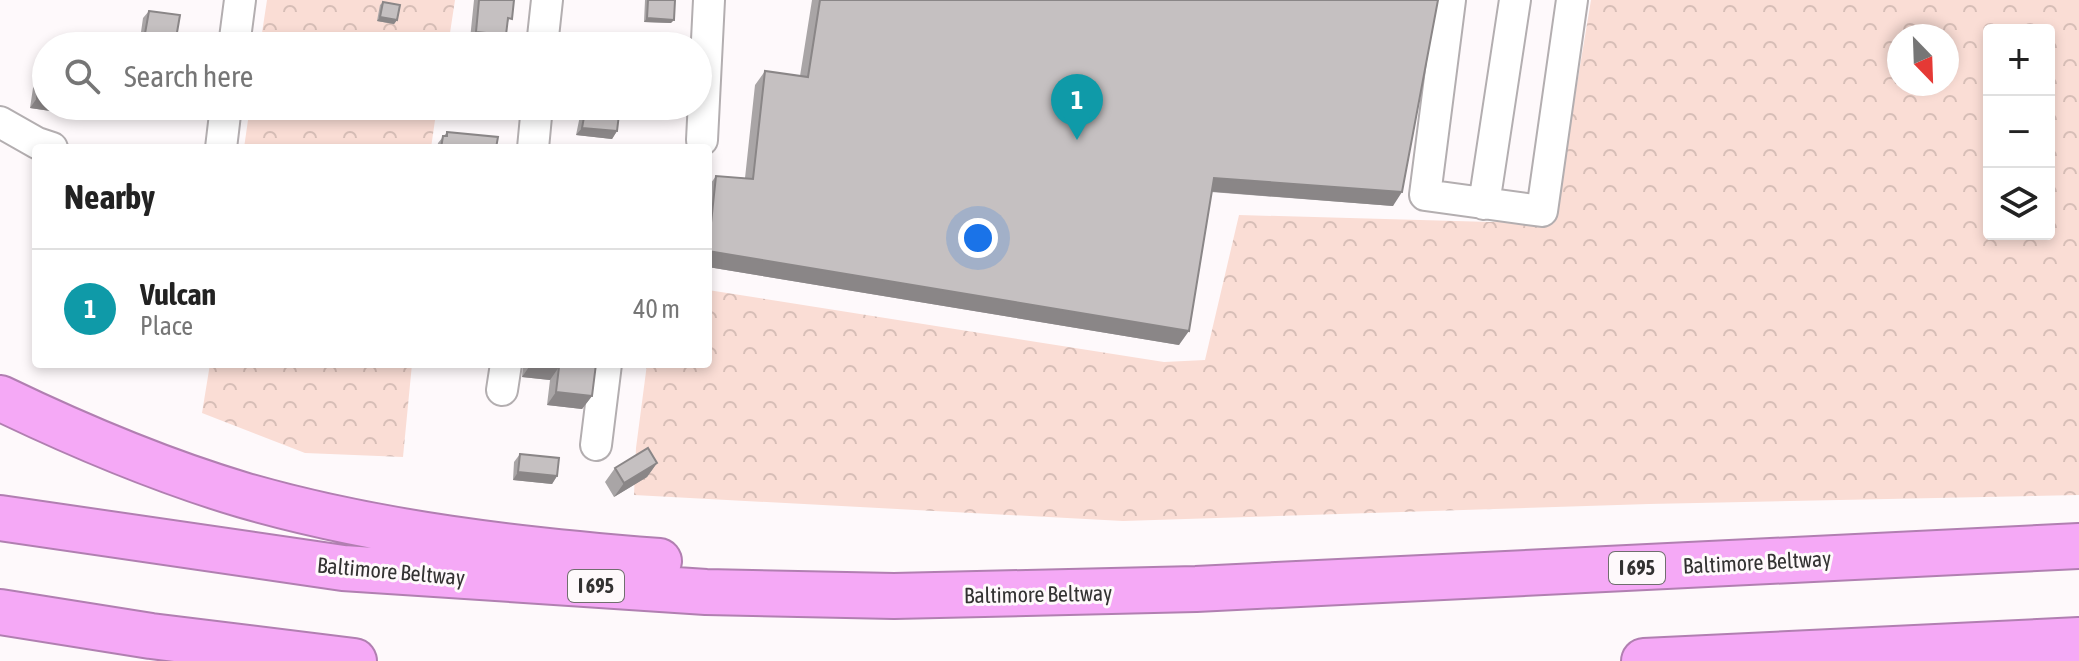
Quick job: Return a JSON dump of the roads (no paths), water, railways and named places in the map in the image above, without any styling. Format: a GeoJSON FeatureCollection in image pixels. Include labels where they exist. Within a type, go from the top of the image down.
{"type":"FeatureCollection","features":[{"type":"Feature","properties":{"kind":"highway"},"geometry":{"type":"LineString","coordinates":[[0,398],[97,443],[214,485],[323,515],[481,543],[814,573],[895,578],[997,578],[1196,589]]}},
{"type":"Feature","properties":{"kind":"highway","name":"Baltimore Beltway"},"geometry":{"type":"LineString","coordinates":[[0,518],[343,568],[706,592],[894,596],[1196,589],[2079,546]]}},
{"type":"Feature","properties":{"kind":"highway"},"geometry":{"type":"LineString","coordinates":[[0,612],[151,636],[354,661]]}},
{"type":"Feature","properties":{"kind":"highway"},"geometry":{"type":"LineString","coordinates":[[1644,661],[2079,640]]}},
{"type":"Feature","properties":{"kind":"street"},"geometry":{"type":"LineString","coordinates":[[236,32],[240,0]]}},
{"type":"Feature","properties":{"kind":"street"},"geometry":{"type":"LineString","coordinates":[[544,32],[547,0]]}},
{"type":"Feature","properties":{"kind":"street"},"geometry":{"type":"LineString","coordinates":[[707,32],[709,0]]}},
{"type":"Feature","properties":{"kind":"street"},"geometry":{"type":"LineString","coordinates":[[1450,0],[1425,195],[1542,211],[1572,0]]}},
{"type":"Feature","properties":{"kind":"street"},"geometry":{"type":"LineString","coordinates":[[1484,204],[1515,0]]}},
{"type":"Feature","properties":{"kind":"street"},"geometry":{"type":"LineString","coordinates":[[221,144],[224,120]]}},
{"type":"Feature","properties":{"kind":"street"},"geometry":{"type":"LineString","coordinates":[[533,144],[536,120]]}},
{"type":"Feature","properties":{"kind":"street"},"geometry":{"type":"LineString","coordinates":[[702,140],[703,120]]}},
{"type":"Feature","properties":{"kind":"street"},"geometry":{"type":"LineString","coordinates":[[0,122],[40,144]]}},
{"type":"Feature","properties":{"kind":"street"},"geometry":{"type":"LineString","coordinates":[[596,445],[606,368]]}},
{"type":"Feature","properties":{"kind":"place","name":"Vulcan"},"geometry":{"type":"Point","coordinates":[1077,140]}}]}
